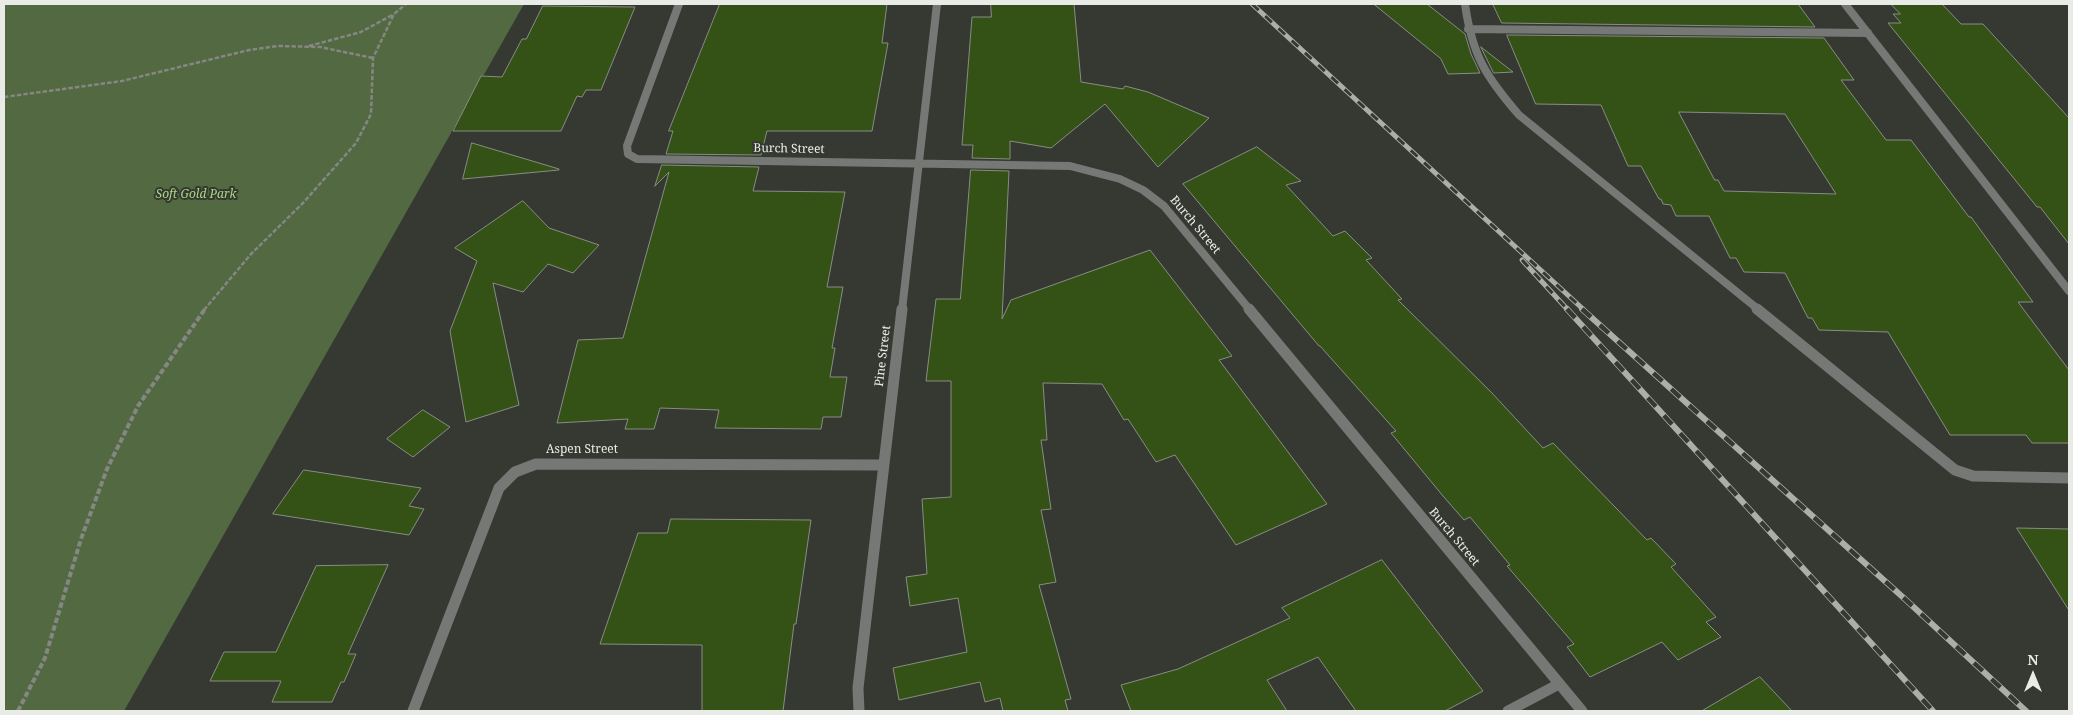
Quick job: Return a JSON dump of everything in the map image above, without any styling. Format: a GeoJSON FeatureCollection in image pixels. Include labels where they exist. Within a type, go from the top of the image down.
{"type":"FeatureCollection","features":[{"type":"Feature","properties":{"kind":"street","name":"Burch Street"},"geometry":{"type":"LineString","coordinates":[[679,4],[627,146],[628,154],[637,159],[1070,166],[1095,170],[1126,180],[1150,194],[1164,206],[1582,711]]}},
{"type":"Feature","properties":{"kind":"street","name":"Pine Street"},"geometry":{"type":"LineString","coordinates":[[859,711],[858,688],[937,4]]}},
{"type":"Feature","properties":{"kind":"street"},"geometry":{"type":"LineString","coordinates":[[1465,4],[1468,29],[1479,63],[1496,88],[1520,115],[1955,470],[1973,476],[2069,478]]}},
{"type":"Feature","properties":{"kind":"street"},"geometry":{"type":"LineString","coordinates":[[1846,4],[2069,291]]}},
{"type":"Feature","properties":{"kind":"street"},"geometry":{"type":"LineString","coordinates":[[1468,29],[1868,33]]}},
{"type":"Feature","properties":{"kind":"street","name":"Aspen Street"},"geometry":{"type":"LineString","coordinates":[[413,711],[499,488],[515,472],[536,464],[883,465]]}},
{"type":"Feature","properties":{"kind":"street"},"geometry":{"type":"LineString","coordinates":[[1508,711],[1559,684]]}},
{"type":"Feature","properties":{"kind":"path"},"geometry":{"type":"LineString","coordinates":[[306,46],[361,32],[394,14],[406,4]]}},
{"type":"Feature","properties":{"kind":"path"},"geometry":{"type":"LineString","coordinates":[[18,711],[45,658],[81,539],[107,469],[138,406],[197,319],[251,254],[303,203],[356,143],[371,114],[374,58],[394,14]]}},
{"type":"Feature","properties":{"kind":"path"},"geometry":{"type":"LineString","coordinates":[[4,97],[140,78],[266,47],[306,46],[347,50],[374,58]]}},
{"type":"Feature","properties":{"kind":"green space","name":"Soft Gold Park"},"geometry":{"type":"Polygon","coordinates":[[[4,4],[524,4],[124,711],[4,711],[4,4]]]}},
{"type":"Feature","properties":{"kind":"building"},"geometry":{"type":"Polygon","coordinates":[[[720,4],[887,4],[882,43],[888,43],[872,131],[767,131],[761,155],[666,154],[673,131],[669,131],[720,4]]]}},
{"type":"Feature","properties":{"kind":"building"},"geometry":{"type":"Polygon","coordinates":[[[991,4],[1074,4],[1081,82],[1123,89],[1125,86],[1148,92],[1209,118],[1158,167],[1105,104],[1051,148],[1010,141],[1010,159],[972,158],[973,145],[962,145],[972,17],[991,17],[991,4]]]}},
{"type":"Feature","properties":{"kind":"building"},"geometry":{"type":"Polygon","coordinates":[[[1374,4],[1427,4],[1465,34],[1471,54],[1480,73],[1448,74],[1441,59],[1374,4]]]}},
{"type":"Feature","properties":{"kind":"building"},"geometry":{"type":"Polygon","coordinates":[[[1493,4],[1798,4],[1815,27],[1502,23],[1493,4]]]}},
{"type":"Feature","properties":{"kind":"building"},"geometry":{"type":"Polygon","coordinates":[[[1891,4],[1942,4],[1961,24],[1983,24],[2069,118],[2069,244],[1888,23],[1901,23],[1893,14],[1900,14],[1891,4]]]}},
{"type":"Feature","properties":{"kind":"building"},"geometry":{"type":"Polygon","coordinates":[[[543,6],[635,7],[601,90],[586,90],[582,97],[577,96],[561,131],[453,131],[481,76],[502,77],[522,39],[526,39],[543,6]]]}},
{"type":"Feature","properties":{"kind":"building"},"geometry":{"type":"Polygon","coordinates":[[[1507,35],[1824,38],[1854,80],[1841,80],[1886,140],[1911,140],[1969,217],[1971,217],[2033,302],[2018,302],[2069,370],[2069,443],[2032,443],[2026,435],[1950,435],[1888,332],[1819,330],[1812,318],[1808,318],[1785,273],[1744,272],[1736,258],[1730,258],[1709,216],[1676,216],[1671,205],[1663,204],[1641,166],[1628,166],[1601,105],[1536,104],[1507,35]],[[1679,112],[1715,180],[1718,180],[1724,191],[1836,194],[1785,114],[1679,112]]]}},
{"type":"Feature","properties":{"kind":"building"},"geometry":{"type":"Polygon","coordinates":[[[1481,47],[1513,72],[1494,73],[1481,47]]]}},
{"type":"Feature","properties":{"kind":"building"},"geometry":{"type":"Polygon","coordinates":[[[472,143],[559,169],[559,170],[463,179],[472,143]]]}},
{"type":"Feature","properties":{"kind":"building"},"geometry":{"type":"Polygon","coordinates":[[[1257,147],[1301,181],[1286,185],[1333,236],[1345,231],[1372,258],[1366,260],[1402,299],[1398,300],[1491,392],[1543,448],[1553,443],[1647,540],[1651,538],[1676,564],[1671,567],[1716,617],[1706,622],[1721,637],[1678,660],[1662,642],[1590,677],[1567,647],[1574,644],[1507,566],[1510,565],[1470,517],[1464,520],[1443,496],[1391,433],[1396,431],[1319,346],[1183,184],[1257,147]]]}},
{"type":"Feature","properties":{"kind":"building"},"geometry":{"type":"Polygon","coordinates":[[[662,165],[759,167],[753,191],[845,192],[827,287],[843,287],[832,348],[835,348],[830,377],[847,377],[841,417],[823,417],[821,429],[715,428],[719,410],[660,408],[654,429],[625,429],[628,419],[557,423],[578,340],[623,338],[669,172],[655,186],[662,165]]]}},
{"type":"Feature","properties":{"kind":"building"},"geometry":{"type":"Polygon","coordinates":[[[971,170],[1009,171],[1002,319],[1011,300],[1150,250],[1232,356],[1219,360],[1327,504],[1236,545],[1175,455],[1156,462],[1128,419],[1124,420],[1102,384],[1043,383],[1047,440],[1041,440],[1051,509],[1041,510],[1056,582],[1039,585],[1071,699],[1065,700],[1068,711],[1003,711],[1000,698],[985,702],[980,682],[899,700],[893,668],[967,652],[958,598],[910,606],[906,577],[927,574],[922,499],[951,497],[951,381],[926,381],[936,299],[960,299],[971,170]]]}},
{"type":"Feature","properties":{"kind":"building"},"geometry":{"type":"Polygon","coordinates":[[[523,201],[549,228],[599,245],[573,273],[548,264],[523,292],[493,283],[519,405],[466,422],[450,331],[477,261],[455,248],[523,201]]]}},
{"type":"Feature","properties":{"kind":"building"},"geometry":{"type":"Polygon","coordinates":[[[423,410],[450,427],[413,457],[387,439],[423,410]]]}},
{"type":"Feature","properties":{"kind":"building"},"geometry":{"type":"Polygon","coordinates":[[[304,470],[421,488],[409,506],[424,509],[409,535],[273,514],[304,470]]]}},
{"type":"Feature","properties":{"kind":"building"},"geometry":{"type":"Polygon","coordinates":[[[671,519],[811,520],[796,624],[794,624],[783,711],[702,711],[702,645],[600,644],[638,533],[667,533],[671,519]]]}},
{"type":"Feature","properties":{"kind":"building"},"geometry":{"type":"Polygon","coordinates":[[[2017,528],[2069,529],[2069,610],[2017,528]]]}},
{"type":"Feature","properties":{"kind":"building"},"geometry":{"type":"Polygon","coordinates":[[[1382,560],[1483,691],[1445,711],[1356,711],[1318,657],[1267,680],[1287,711],[1131,711],[1121,685],[1178,669],[1290,618],[1282,608],[1382,560]]]}},
{"type":"Feature","properties":{"kind":"building"},"geometry":{"type":"Polygon","coordinates":[[[388,565],[348,654],[356,654],[344,682],[341,682],[332,702],[272,702],[281,681],[210,681],[224,652],[276,652],[316,566],[388,565]]]}},
{"type":"Feature","properties":{"kind":"building"},"geometry":{"type":"Polygon","coordinates":[[[1760,677],[1792,711],[1702,711],[1760,677]]]}},
{"type":"Feature","properties":{"kind":"railway"},"geometry":{"type":"LineString","coordinates":[[1252,4],[1584,310]]}},
{"type":"Feature","properties":{"kind":"railway"},"geometry":{"type":"LineString","coordinates":[[1522,260],[1568,310]]}},
{"type":"Feature","properties":{"kind":"railway"},"geometry":{"type":"LineString","coordinates":[[1567,309],[1933,711]]}},
{"type":"Feature","properties":{"kind":"railway"},"geometry":{"type":"LineString","coordinates":[[1582,309],[1906,600],[2026,711]]}}]}
